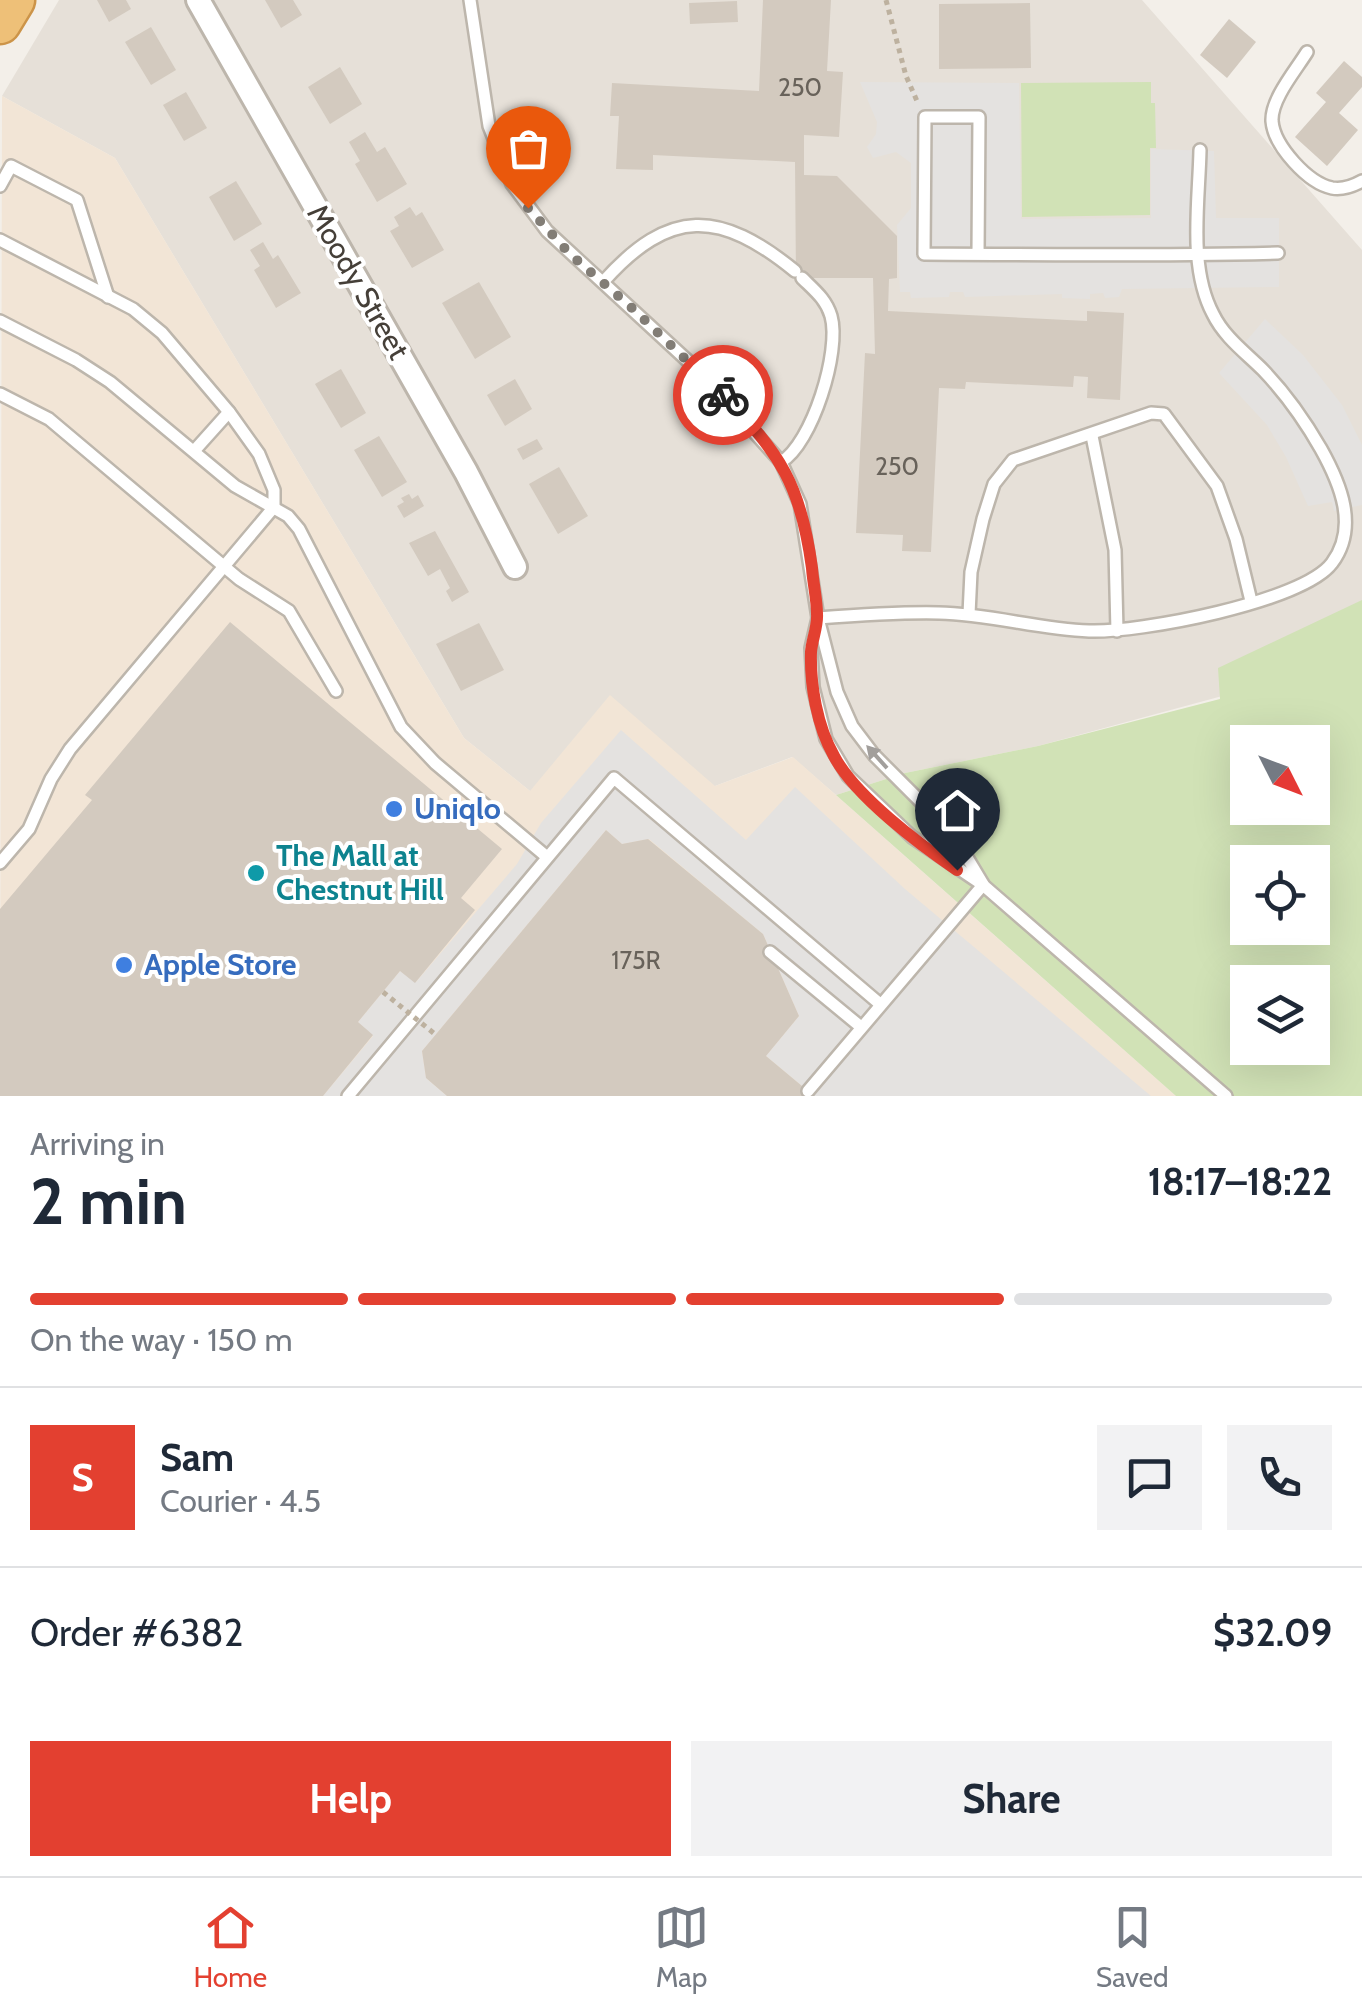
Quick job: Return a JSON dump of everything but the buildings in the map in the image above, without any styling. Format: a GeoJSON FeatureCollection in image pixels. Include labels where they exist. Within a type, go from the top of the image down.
{"type":"FeatureCollection","features":[{"type":"Feature","properties":{"kind":"highway"},"geometry":{"type":"LineString","coordinates":[[0,24],[14,0]]}},
{"type":"Feature","properties":{"kind":"street","name":"Moody Street"},"geometry":{"type":"LineString","coordinates":[[198,0],[457,455],[516,567]]}},
{"type":"Feature","properties":{"kind":"lane"},"geometry":{"type":"LineString","coordinates":[[470,0],[489,126],[512,184],[547,231],[724,397],[781,462],[800,504],[818,618],[837,692],[852,726],[874,756],[952,834],[984,884]]}},
{"type":"Feature","properties":{"kind":"lane"},"geometry":{"type":"LineString","coordinates":[[1307,52],[1274,108],[1276,135],[1292,158],[1322,184],[1338,189],[1362,181]]}},
{"type":"Feature","properties":{"kind":"lane"},"geometry":{"type":"LineString","coordinates":[[978,254],[979,118],[925,118],[924,254],[1198,255],[1278,253]]}},
{"type":"Feature","properties":{"kind":"lane"},"geometry":{"type":"LineString","coordinates":[[818,618],[969,614],[1085,631],[1117,631],[1185,620],[1251,601],[1311,581],[1332,564],[1344,535],[1344,499],[1329,464],[1286,396],[1225,333],[1204,293],[1198,255],[1200,150]]}},
{"type":"Feature","properties":{"kind":"lane"},"geometry":{"type":"LineString","coordinates":[[0,186],[10,166],[77,200],[108,297]]}},
{"type":"Feature","properties":{"kind":"lane"},"geometry":{"type":"LineString","coordinates":[[603,282],[635,248],[657,236],[703,224],[745,235],[799,274],[823,298],[830,313],[829,366],[805,436],[792,456],[781,462]]}},
{"type":"Feature","properties":{"kind":"lane"},"geometry":{"type":"LineString","coordinates":[[0,240],[148,320],[229,412],[269,475],[274,490],[274,506],[70,749],[28,829],[0,863]]}},
{"type":"Feature","properties":{"kind":"lane"},"geometry":{"type":"LineString","coordinates":[[0,321],[110,382],[235,486],[288,516],[299,529],[401,726],[435,763],[547,857]]}},
{"type":"Feature","properties":{"kind":"lane"},"geometry":{"type":"LineString","coordinates":[[0,394],[49,419],[224,566],[289,611],[336,691]]}},
{"type":"Feature","properties":{"kind":"lane"},"geometry":{"type":"LineString","coordinates":[[194,452],[229,412]]}},
{"type":"Feature","properties":{"kind":"lane"},"geometry":{"type":"LineString","coordinates":[[969,614],[972,572],[994,484],[1013,460],[1092,436],[1136,416],[1164,414],[1217,486],[1236,539],[1251,601]]}},
{"type":"Feature","properties":{"kind":"lane"},"geometry":{"type":"LineString","coordinates":[[1092,436],[1115,550],[1117,631]]}},
{"type":"Feature","properties":{"kind":"lane"},"geometry":{"type":"LineString","coordinates":[[818,618],[811,648],[822,728],[835,758],[856,785],[912,837],[984,884],[1226,1096]]}},
{"type":"Feature","properties":{"kind":"lane"},"geometry":{"type":"LineString","coordinates":[[348,1096],[614,778],[880,1004]]}},
{"type":"Feature","properties":{"kind":"lane"},"geometry":{"type":"LineString","coordinates":[[808,1091],[984,884]]}},
{"type":"Feature","properties":{"kind":"lane"},"geometry":{"type":"LineString","coordinates":[[770,952],[861,1027]]}},
{"type":"Feature","properties":{"kind":"path"},"geometry":{"type":"LineString","coordinates":[[886,0],[906,76],[925,118]]}},
{"type":"Feature","properties":{"kind":"path"},"geometry":{"type":"LineString","coordinates":[[383,992],[436,1035]]}},
{"type":"Feature","properties":{"kind":"shaded area"},"geometry":{"type":"Polygon","coordinates":[[[59,0],[1142,0],[1362,250],[1362,658],[1038,746],[905,773],[836,795],[792,757],[715,786],[530,791],[464,738],[115,158],[2,96],[59,0]]]}},
{"type":"Feature","properties":{"kind":"shaded area"},"geometry":{"type":"Polygon","coordinates":[[[860,82],[1019,83],[1021,219],[1151,218],[1151,149],[1214,151],[1216,218],[1279,218],[1279,287],[1122,289],[1119,297],[1105,298],[1103,293],[1090,294],[1090,299],[1062,298],[1062,294],[965,297],[963,292],[950,292],[949,297],[911,298],[910,292],[900,292],[897,225],[911,208],[911,163],[896,152],[873,158],[867,147],[876,134],[877,122],[860,82]]]}},
{"type":"Feature","properties":{"kind":"shaded area"},"geometry":{"type":"Polygon","coordinates":[[[2,96],[115,158],[464,738],[530,791],[610,695],[715,786],[793,757],[1176,1096],[0,1096],[2,96]]]}},
{"type":"Feature","properties":{"kind":"shaded area"},"geometry":{"type":"Polygon","coordinates":[[[1265,319],[1303,355],[1342,405],[1362,445],[1362,505],[1334,511],[1332,502],[1308,506],[1267,425],[1219,373],[1265,319]]]}},
{"type":"Feature","properties":{"kind":"shaded area"},"geometry":{"type":"Polygon","coordinates":[[[621,730],[746,840],[795,787],[905,889],[1151,1096],[814,1096],[766,1056],[799,1016],[763,934],[649,839],[622,844],[606,830],[422,1051],[426,1078],[447,1096],[323,1096],[373,1036],[358,1022],[400,971],[416,982],[517,864],[541,823],[621,730]]]}},
{"type":"Feature","properties":{"kind":"green space"},"geometry":{"type":"Polygon","coordinates":[[[1151,82],[1156,148],[1150,148],[1150,215],[1022,217],[1021,83],[1151,82]]]}},
{"type":"Feature","properties":{"kind":"green space"},"geometry":{"type":"Polygon","coordinates":[[[1362,600],[1362,1096],[1176,1096],[836,795],[905,773],[1038,746],[1220,699],[1218,668],[1362,600]]]}},
{"type":"Feature","properties":{"kind":"way so far"},"geometry":{"type":"LineString","coordinates":[[528,208],[570,254],[723,395]]}},
{"type":"Feature","properties":{"kind":"place","name":"Uniqlo"},"geometry":{"type":"Point","coordinates":[394,809]}},
{"type":"Feature","properties":{"kind":"place","name":"The Mall at Chestnut Hill"},"geometry":{"type":"Point","coordinates":[256,873]}},
{"type":"Feature","properties":{"kind":"place","name":"Apple Store"},"geometry":{"type":"Point","coordinates":[124,965]}},
{"type":"Feature","properties":{"kind":"route"},"geometry":{"type":"LineString","coordinates":[[723,395],[781,462],[800,504],[818,618],[811,667],[819,717],[835,758],[848,776],[912,837],[957,870]]}}]}
